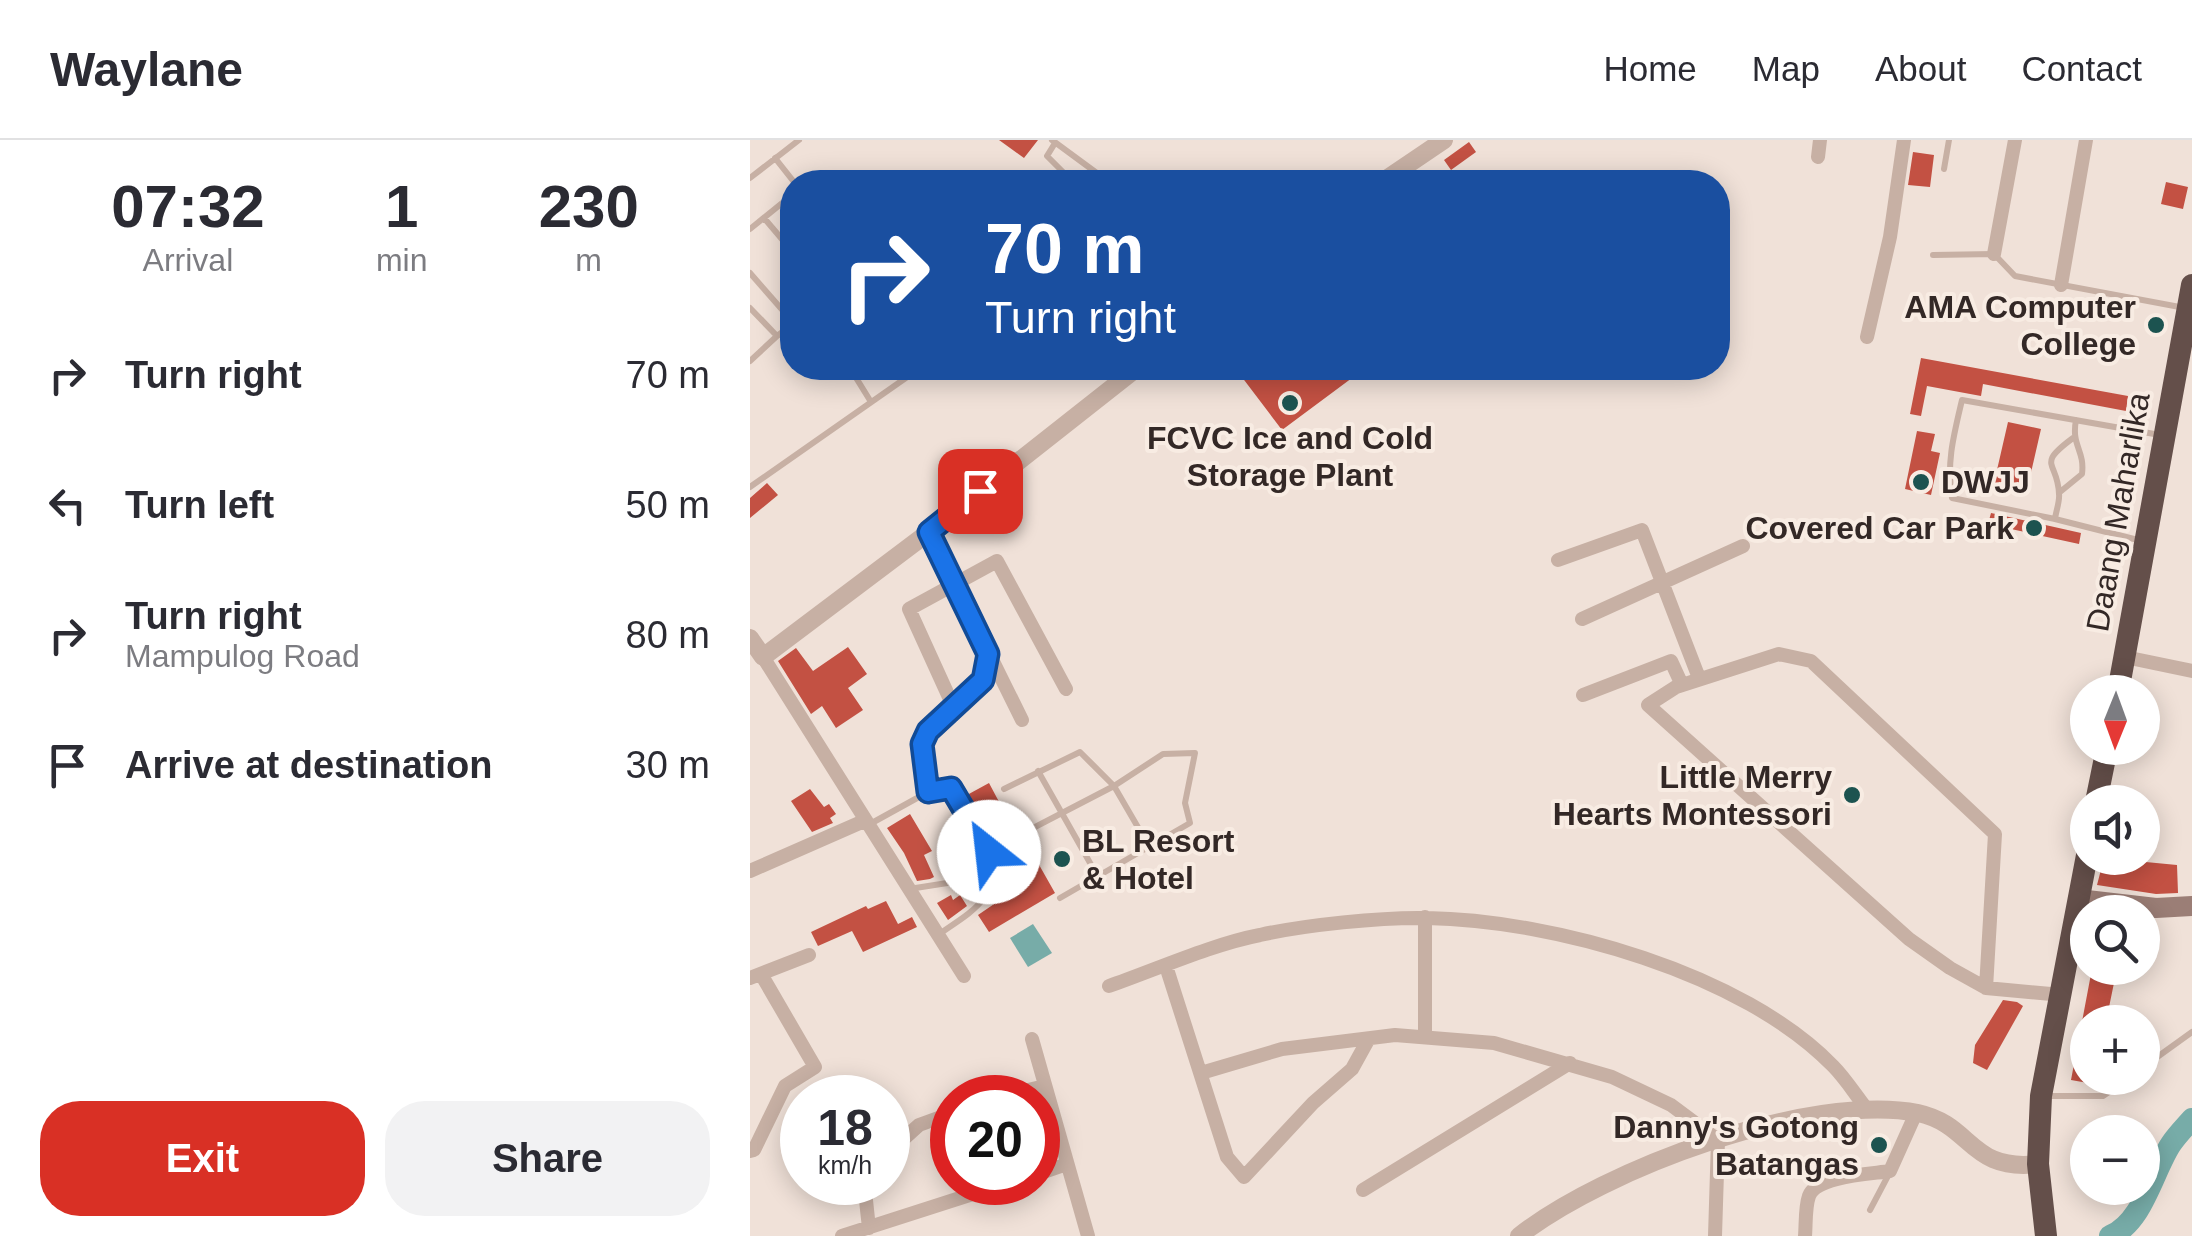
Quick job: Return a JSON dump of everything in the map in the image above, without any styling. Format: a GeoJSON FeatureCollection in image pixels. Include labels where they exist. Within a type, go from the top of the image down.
{"type":"FeatureCollection","features":[{"type":"Feature","properties":{"kind":"highway","name":"Daang Maharlika"},"geometry":{"type":"LineString","coordinates":[[2121,675],[2192,284]]}},
{"type":"Feature","properties":{"kind":"highway"},"geometry":{"type":"LineString","coordinates":[[2045,1232],[2038,1164],[2041,1096],[2070,947]]}},
{"type":"Feature","properties":{"kind":"main road"},"geometry":{"type":"LineString","coordinates":[[2160,908],[2192,906]]}},
{"type":"Feature","properties":{"kind":"street"},"geometry":{"type":"LineString","coordinates":[[1400,170],[1444,140]]}},
{"type":"Feature","properties":{"kind":"street"},"geometry":{"type":"LineString","coordinates":[[1818,157],[1820,140]]}},
{"type":"Feature","properties":{"kind":"street"},"geometry":{"type":"LineString","coordinates":[[1866,337],[1890,236],[1904,140]]}},
{"type":"Feature","properties":{"kind":"street"},"geometry":{"type":"LineString","coordinates":[[1994,254],[2016,140]]}},
{"type":"Feature","properties":{"kind":"street"},"geometry":{"type":"LineString","coordinates":[[2061,284],[2086,140]]}},
{"type":"Feature","properties":{"kind":"street"},"geometry":{"type":"LineString","coordinates":[[763,657],[1122,380]]}},
{"type":"Feature","properties":{"kind":"street"},"geometry":{"type":"LineString","coordinates":[[1558,560],[1642,530],[1699,678]]}},
{"type":"Feature","properties":{"kind":"street"},"geometry":{"type":"LineString","coordinates":[[929,532],[1022,720]]}},
{"type":"Feature","properties":{"kind":"street"},"geometry":{"type":"LineString","coordinates":[[1582,619],[1744,546]]}},
{"type":"Feature","properties":{"kind":"street"},"geometry":{"type":"LineString","coordinates":[[988,654],[983,680],[954,708],[909,609],[997,561],[1066,689]]}},
{"type":"Feature","properties":{"kind":"street"},"geometry":{"type":"LineString","coordinates":[[750,638],[964,976]]}},
{"type":"Feature","properties":{"kind":"street"},"geometry":{"type":"LineString","coordinates":[[1986,988],[1995,834],[1812,662],[1779,654],[1699,678],[1648,705],[1909,938],[1950,968],[1986,988],[2062,995]]}},
{"type":"Feature","properties":{"kind":"street"},"geometry":{"type":"LineString","coordinates":[[2125,657],[2192,671]]}},
{"type":"Feature","properties":{"kind":"street"},"geometry":{"type":"LineString","coordinates":[[1582,694],[1671,661],[1682,685]]}},
{"type":"Feature","properties":{"kind":"street"},"geometry":{"type":"LineString","coordinates":[[750,871],[865,824]]}},
{"type":"Feature","properties":{"kind":"street"},"geometry":{"type":"LineString","coordinates":[[1425,918],[1425,1037]]}},
{"type":"Feature","properties":{"kind":"street"},"geometry":{"type":"LineString","coordinates":[[1108,986],[1258,935],[1425,918],[1498,924],[1653,961],[1718,987],[1811,1046],[1834,1067],[1866,1108]]}},
{"type":"Feature","properties":{"kind":"street"},"geometry":{"type":"LineString","coordinates":[[751,1148],[785,1086],[815,1068],[756,976],[809,955]]}},
{"type":"Feature","properties":{"kind":"street"},"geometry":{"type":"LineString","coordinates":[[1166,966],[1227,1156],[1244,1177],[1313,1103],[1352,1070],[1368,1040]]}},
{"type":"Feature","properties":{"kind":"street"},"geometry":{"type":"LineString","coordinates":[[1201,1073],[1282,1049],[1395,1035],[1494,1043],[1612,1077],[1671,1105],[1718,1140]]}},
{"type":"Feature","properties":{"kind":"street"},"geometry":{"type":"LineString","coordinates":[[1032,1038],[1043,1075]]}},
{"type":"Feature","properties":{"kind":"street"},"geometry":{"type":"LineString","coordinates":[[1363,1190],[1570,1063]]}},
{"type":"Feature","properties":{"kind":"street"},"geometry":{"type":"LineString","coordinates":[[1519,1236],[1578,1199],[1656,1159],[1781,1123],[1866,1108],[1942,1120],[1987,1159],[2012,1167],[2038,1164]]}},
{"type":"Feature","properties":{"kind":"street"},"geometry":{"type":"LineString","coordinates":[[1805,1236],[1808,1197],[1814,1188],[1824,1182],[1890,1172],[1916,1113]]}},
{"type":"Feature","properties":{"kind":"street"},"geometry":{"type":"LineString","coordinates":[[1060,1138],[1088,1236]]}},
{"type":"Feature","properties":{"kind":"street"},"geometry":{"type":"LineString","coordinates":[[1715,1236],[1718,1140]]}},
{"type":"Feature","properties":{"kind":"street"},"geometry":{"type":"LineString","coordinates":[[1060,1166],[1067,1164]]}},
{"type":"Feature","properties":{"kind":"street"},"geometry":{"type":"LineString","coordinates":[[866,1205],[869,1228]]}},
{"type":"Feature","properties":{"kind":"street"},"geometry":{"type":"LineString","coordinates":[[842,1236],[940,1205]]}},
{"type":"Feature","properties":{"kind":"lane"},"geometry":{"type":"LineString","coordinates":[[750,178],[799,140]]}},
{"type":"Feature","properties":{"kind":"lane"},"geometry":{"type":"LineString","coordinates":[[1944,169],[1949,140]]}},
{"type":"Feature","properties":{"kind":"lane"},"geometry":{"type":"LineString","coordinates":[[1061,170],[1047,156],[1054,141],[1093,170]]}},
{"type":"Feature","properties":{"kind":"lane"},"geometry":{"type":"LineString","coordinates":[[776,158],[785,170]]}},
{"type":"Feature","properties":{"kind":"lane"},"geometry":{"type":"LineString","coordinates":[[750,229],[780,205]]}},
{"type":"Feature","properties":{"kind":"lane"},"geometry":{"type":"LineString","coordinates":[[764,218],[780,237]]}},
{"type":"Feature","properties":{"kind":"lane"},"geometry":{"type":"LineString","coordinates":[[1933,255],[1994,254],[2015,276],[2188,308]]}},
{"type":"Feature","properties":{"kind":"lane"},"geometry":{"type":"LineString","coordinates":[[750,273],[780,309]]}},
{"type":"Feature","properties":{"kind":"lane"},"geometry":{"type":"LineString","coordinates":[[750,308],[777,336]]}},
{"type":"Feature","properties":{"kind":"lane"},"geometry":{"type":"LineString","coordinates":[[750,361],[780,333]]}},
{"type":"Feature","properties":{"kind":"lane"},"geometry":{"type":"LineString","coordinates":[[857,380],[871,402]]}},
{"type":"Feature","properties":{"kind":"lane"},"geometry":{"type":"LineString","coordinates":[[750,487],[903,380]]}},
{"type":"Feature","properties":{"kind":"lane"},"geometry":{"type":"LineString","coordinates":[[2144,542],[2055,518],[1952,498],[1948,460],[1962,400],[2166,435]]}},
{"type":"Feature","properties":{"kind":"lane"},"geometry":{"type":"LineString","coordinates":[[2060,492],[2082,474],[2084,459],[2073,438],[2076,420]]}},
{"type":"Feature","properties":{"kind":"lane"},"geometry":{"type":"LineString","coordinates":[[2055,518],[2060,492],[2050,466],[2054,452],[2073,438]]}},
{"type":"Feature","properties":{"kind":"lane"},"geometry":{"type":"LineString","coordinates":[[928,792],[922,744],[928,731],[954,708]]}},
{"type":"Feature","properties":{"kind":"lane"},"geometry":{"type":"LineString","coordinates":[[1004,788],[1080,752],[1114,786],[1150,848]]}},
{"type":"Feature","properties":{"kind":"lane"},"geometry":{"type":"LineString","coordinates":[[989,852],[1114,786],[1163,754],[1195,753],[1185,803],[1190,823],[1060,898]]}},
{"type":"Feature","properties":{"kind":"lane"},"geometry":{"type":"LineString","coordinates":[[1038,771],[1098,877]]}},
{"type":"Feature","properties":{"kind":"lane"},"geometry":{"type":"LineString","coordinates":[[865,824],[928,792],[951,788],[994,866],[979,906],[938,935]]}},
{"type":"Feature","properties":{"kind":"lane"},"geometry":{"type":"LineString","coordinates":[[908,889],[992,876]]}},
{"type":"Feature","properties":{"kind":"lane"},"geometry":{"type":"LineString","coordinates":[[2160,1055],[2192,1032]]}},
{"type":"Feature","properties":{"kind":"lane"},"geometry":{"type":"LineString","coordinates":[[2041,1096],[2104,1095]]}},
{"type":"Feature","properties":{"kind":"lane"},"geometry":{"type":"LineString","coordinates":[[1870,1210],[1890,1172]]}},
{"type":"Feature","properties":{"kind":"water"},"geometry":{"type":"Polygon","coordinates":[[[1033,924],[1052,953],[1028,967],[1010,938],[1033,924]]]}},
{"type":"Feature","properties":{"kind":"building"},"geometry":{"type":"Polygon","coordinates":[[[999,140],[1038,140],[1024,158],[999,140]]]}},
{"type":"Feature","properties":{"kind":"building"},"geometry":{"type":"Polygon","coordinates":[[[1469,142],[1476,152],[1451,170],[1444,160],[1469,142]]]}},
{"type":"Feature","properties":{"kind":"building"},"geometry":{"type":"Polygon","coordinates":[[[1913,152],[1934,155],[1930,187],[1908,185],[1913,152]]]}},
{"type":"Feature","properties":{"kind":"building"},"geometry":{"type":"Polygon","coordinates":[[[2166,182],[2188,187],[2183,209],[2161,204],[2166,182]]]}},
{"type":"Feature","properties":{"kind":"building"},"geometry":{"type":"Polygon","coordinates":[[[1921,358],[2128,396],[2126,411],[1983,384],[1981,396],[1927,386],[1921,416],[1910,414],[1921,358]]]}},
{"type":"Feature","properties":{"kind":"building","name":"FCVC Ice and Cold Storage Plant"},"geometry":{"type":"Polygon","coordinates":[[[1244,380],[1349,380],[1282,430],[1244,380]]]}},
{"type":"Feature","properties":{"kind":"building"},"geometry":{"type":"Polygon","coordinates":[[[2008,422],[2041,429],[2027,490],[1994,483],[2008,422]]]}},
{"type":"Feature","properties":{"kind":"building"},"geometry":{"type":"Polygon","coordinates":[[[1917,431],[1935,434],[1931,451],[1940,453],[1931,495],[1905,489],[1917,431]]]}},
{"type":"Feature","properties":{"kind":"building"},"geometry":{"type":"Polygon","coordinates":[[[767,483],[778,495],[750,518],[750,498],[767,483]]]}},
{"type":"Feature","properties":{"kind":"building","name":"Covered Car Park"},"geometry":{"type":"Polygon","coordinates":[[[1991,513],[2081,533],[2079,544],[1988,524],[1991,513]]]}},
{"type":"Feature","properties":{"kind":"building"},"geometry":{"type":"Polygon","coordinates":[[[848,647],[867,674],[848,688],[863,710],[836,728],[822,706],[811,714],[778,661],[796,648],[813,671],[848,647]]]}},
{"type":"Feature","properties":{"kind":"building"},"geometry":{"type":"Polygon","coordinates":[[[989,783],[1014,830],[991,838],[967,795],[989,783]]]}},
{"type":"Feature","properties":{"kind":"building"},"geometry":{"type":"Polygon","coordinates":[[[810,789],[824,807],[829,804],[836,814],[830,818],[833,823],[812,832],[791,801],[810,789]]]}},
{"type":"Feature","properties":{"kind":"building"},"geometry":{"type":"Polygon","coordinates":[[[910,814],[932,851],[924,855],[934,877],[930,879],[917,881],[887,828],[910,814]]]}},
{"type":"Feature","properties":{"kind":"building"},"geometry":{"type":"Polygon","coordinates":[[[1025,840],[1055,893],[989,932],[978,915],[1028,881],[1009,848],[1025,840]]]}},
{"type":"Feature","properties":{"kind":"building"},"geometry":{"type":"Polygon","coordinates":[[[2160,863],[2177,865],[2178,893],[2156,894],[2097,885],[2100,875],[2160,875],[2160,863]]]}},
{"type":"Feature","properties":{"kind":"building"},"geometry":{"type":"Polygon","coordinates":[[[951,895],[953,900],[960,895],[967,906],[948,920],[937,903],[951,895]]]}},
{"type":"Feature","properties":{"kind":"building"},"geometry":{"type":"Polygon","coordinates":[[[886,901],[898,924],[912,917],[917,927],[863,952],[852,931],[818,946],[811,932],[866,906],[868,909],[886,901]]]}},
{"type":"Feature","properties":{"kind":"building"},"geometry":{"type":"Polygon","coordinates":[[[2089,985],[2114,985],[2109,1005],[2085,1005],[2089,985]]]}},
{"type":"Feature","properties":{"kind":"building"},"geometry":{"type":"Polygon","coordinates":[[[2003,1000],[2023,1006],[1987,1070],[1973,1063],[1975,1045],[2003,1000]]]}},
{"type":"Feature","properties":{"kind":"waterway"},"geometry":{"type":"LineString","coordinates":[[2110,1236],[2131,1220],[2171,1144],[2192,1119]]}},
{"type":"Feature","properties":{"kind":"place","name":"AMA Computer College"},"geometry":{"type":"Point","coordinates":[2156,325]}},
{"type":"Feature","properties":{"kind":"place","name":"FCVC Ice and Cold Storage Plant"},"geometry":{"type":"Point","coordinates":[1290,403]}},
{"type":"Feature","properties":{"kind":"place","name":"DWJJ"},"geometry":{"type":"Point","coordinates":[1921,482]}},
{"type":"Feature","properties":{"kind":"place","name":"Covered Car Park"},"geometry":{"type":"Point","coordinates":[2034,528]}},
{"type":"Feature","properties":{"kind":"place","name":"Little Merry Hearts Montessori"},"geometry":{"type":"Point","coordinates":[1852,795]}},
{"type":"Feature","properties":{"kind":"place","name":"BL Resort & Hotel"},"geometry":{"type":"Point","coordinates":[1062,859]}},
{"type":"Feature","properties":{"kind":"place","name":"Danny's Gotong Batangas"},"geometry":{"type":"Point","coordinates":[1879,1145]}},
{"type":"Feature","properties":{"kind":"route"},"geometry":{"type":"LineString","coordinates":[[980,491],[929,532],[988,654],[983,680],[928,731],[922,744],[928,792],[951,788],[989,852]]}}]}
